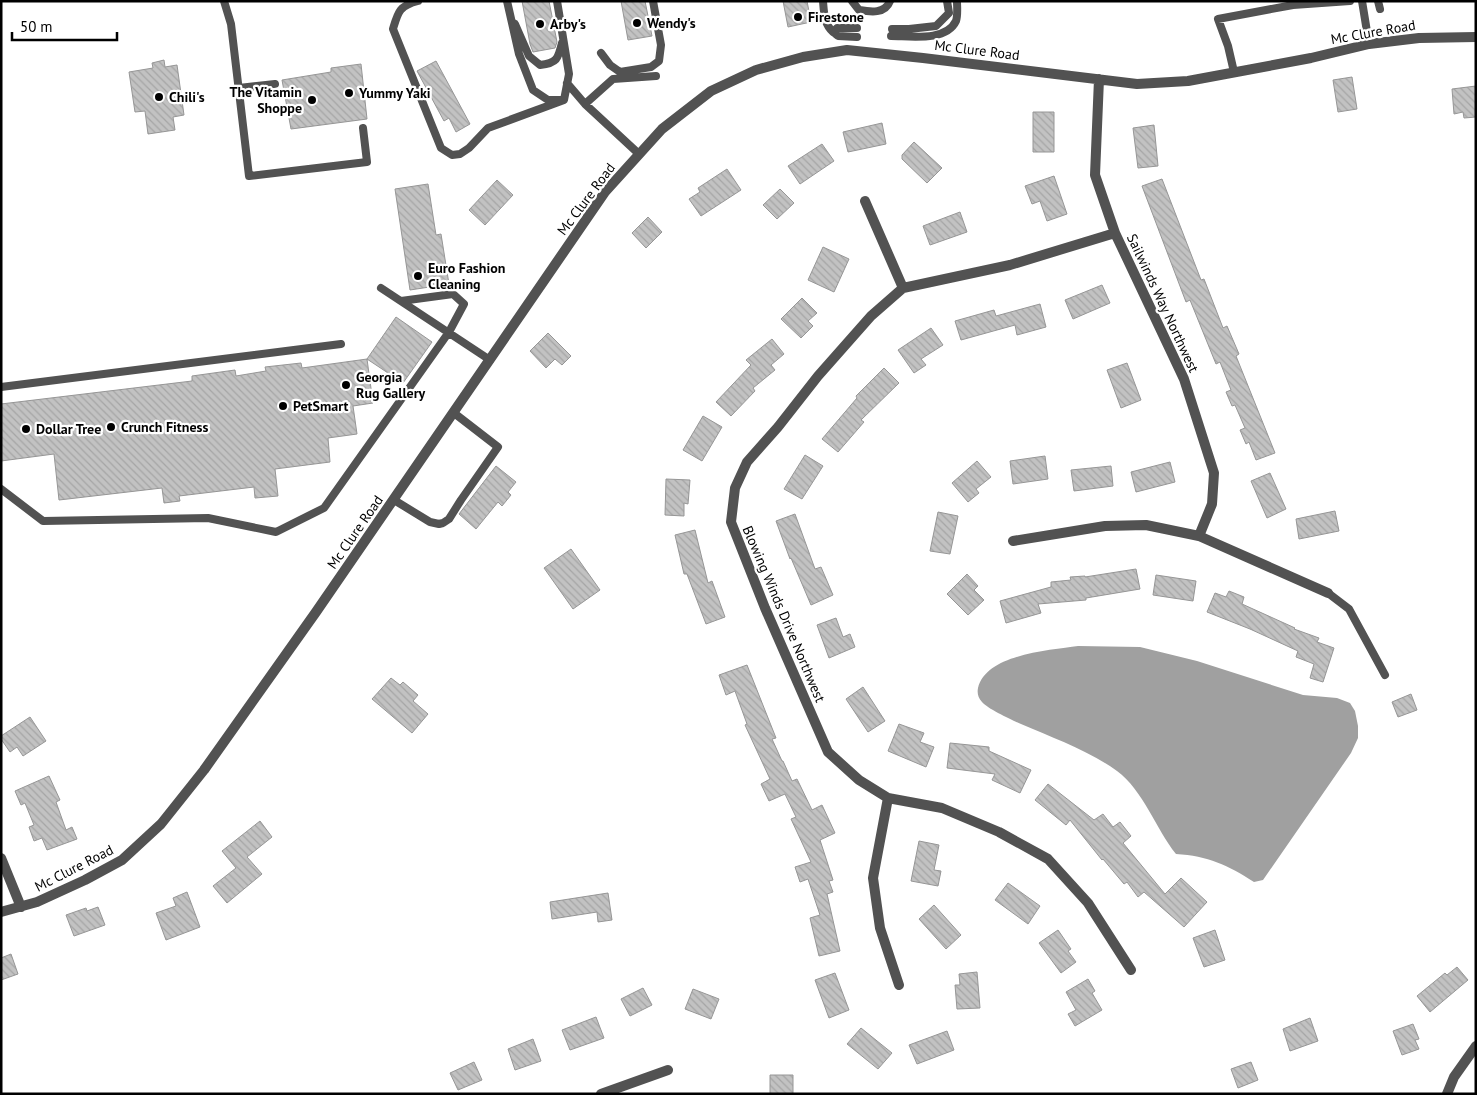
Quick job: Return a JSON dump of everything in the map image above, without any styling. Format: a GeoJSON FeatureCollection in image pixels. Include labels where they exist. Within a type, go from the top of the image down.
{"type":"FeatureCollection","features":[{"type":"Feature","properties":{"kind":"street","name":"Mc Clure Road"},"geometry":{"type":"LineString","coordinates":[[1,912],[37,902],[85,880],[122,860],[161,824],[204,770],[394,500],[605,192],[662,128],[711,91],[756,70],[803,57],[847,50],[1137,84],[1188,81],[1311,58],[1370,44],[1420,38],[1476,37]]}},
{"type":"Feature","properties":{"kind":"street","name":"Sailwinds Way Northwest"},"geometry":{"type":"LineString","coordinates":[[1099,79],[1094,175],[1115,234],[1184,379],[1214,473],[1212,504],[1199,536]]}},
{"type":"Feature","properties":{"kind":"street"},"geometry":{"type":"LineString","coordinates":[[865,201],[903,288]]}},
{"type":"Feature","properties":{"kind":"street","name":"Blowing Winds Drive Northwest"},"geometry":{"type":"LineString","coordinates":[[1115,234],[1010,264],[903,288],[871,316],[818,376],[747,462],[735,488],[731,522],[828,752],[859,780],[888,798],[942,808],[999,832],[1048,860],[1088,903],[1131,970]]}},
{"type":"Feature","properties":{"kind":"street"},"geometry":{"type":"LineString","coordinates":[[1013,541],[1106,526],[1146,525],[1199,536],[1328,593]]}},
{"type":"Feature","properties":{"kind":"street"},"geometry":{"type":"LineString","coordinates":[[888,798],[872,878],[880,928],[899,985]]}},
{"type":"Feature","properties":{"kind":"street"},"geometry":{"type":"LineString","coordinates":[[1,858],[21,907]]}},
{"type":"Feature","properties":{"kind":"street"},"geometry":{"type":"LineString","coordinates":[[1447,1094],[1454,1077],[1476,1046]]}},
{"type":"Feature","properties":{"kind":"street"},"geometry":{"type":"LineString","coordinates":[[601,1094],[668,1070]]}},
{"type":"Feature","properties":{"kind":"lane"},"geometry":{"type":"LineString","coordinates":[[224,1],[231,24],[249,176],[367,162],[363,128]]}},
{"type":"Feature","properties":{"kind":"lane"},"geometry":{"type":"LineString","coordinates":[[418,1],[407,4],[398,12],[393,30],[441,148],[452,155],[460,154],[469,148],[488,128],[564,100]]}},
{"type":"Feature","properties":{"kind":"lane"},"geometry":{"type":"LineString","coordinates":[[507,1],[519,54],[533,90],[548,100],[564,100]]}},
{"type":"Feature","properties":{"kind":"lane"},"geometry":{"type":"LineString","coordinates":[[557,1],[569,74],[564,100]]}},
{"type":"Feature","properties":{"kind":"lane"},"geometry":{"type":"LineString","coordinates":[[601,53],[610,66],[620,72],[652,67],[659,61],[661,45],[653,1]]}},
{"type":"Feature","properties":{"kind":"lane"},"geometry":{"type":"LineString","coordinates":[[823,1],[828,28],[838,36],[857,37]]}},
{"type":"Feature","properties":{"kind":"lane"},"geometry":{"type":"LineString","coordinates":[[852,1],[859,10],[868,12],[883,10],[890,1]]}},
{"type":"Feature","properties":{"kind":"lane"},"geometry":{"type":"LineString","coordinates":[[947,1],[949,13],[936,26],[891,33],[935,35],[943,32],[955,22],[957,17],[957,1]]}},
{"type":"Feature","properties":{"kind":"lane"},"geometry":{"type":"LineString","coordinates":[[1234,72],[1228,46],[1218,18],[1293,3],[1350,1]]}},
{"type":"Feature","properties":{"kind":"lane"},"geometry":{"type":"LineString","coordinates":[[1362,1],[1370,44]]}},
{"type":"Feature","properties":{"kind":"lane"},"geometry":{"type":"LineString","coordinates":[[510,15],[529,56],[540,65],[552,64],[559,56],[563,39]]}},
{"type":"Feature","properties":{"kind":"lane"},"geometry":{"type":"LineString","coordinates":[[833,32],[837,28],[857,28]]}},
{"type":"Feature","properties":{"kind":"lane"},"geometry":{"type":"LineString","coordinates":[[585,104],[613,79],[656,76]]}},
{"type":"Feature","properties":{"kind":"lane"},"geometry":{"type":"LineString","coordinates":[[567,83],[585,104],[639,154]]}},
{"type":"Feature","properties":{"kind":"lane"},"geometry":{"type":"LineString","coordinates":[[239,88],[274,84]]}},
{"type":"Feature","properties":{"kind":"lane"},"geometry":{"type":"LineString","coordinates":[[381,288],[490,360]]}},
{"type":"Feature","properties":{"kind":"lane"},"geometry":{"type":"LineString","coordinates":[[1,489],[43,520],[208,518],[276,532],[324,508],[449,332],[464,304],[453,294],[401,301]]}},
{"type":"Feature","properties":{"kind":"lane"},"geometry":{"type":"LineString","coordinates":[[1,387],[341,344]]}},
{"type":"Feature","properties":{"kind":"lane"},"geometry":{"type":"LineString","coordinates":[[394,500],[430,522],[439,524],[449,519],[454,512],[498,447],[454,413]]}},
{"type":"Feature","properties":{"kind":"lane"},"geometry":{"type":"LineString","coordinates":[[1328,593],[1349,609],[1385,675]]}},
{"type":"Feature","properties":{"kind":"shaded area"},"geometry":{"type":"Polygon","coordinates":[[[1078,646],[1140,647],[1197,661],[1303,695],[1337,698],[1350,703],[1355,711],[1358,726],[1358,738],[1351,753],[1263,880],[1254,882],[1217,862],[1176,854],[1142,799],[1117,771],[1058,739],[1000,714],[985,705],[980,699],[978,688],[983,677],[993,668],[1021,656],[1078,646]]]}},
{"type":"Feature","properties":{"kind":"building","name":"Arby's"},"geometry":{"type":"Polygon","coordinates":[[[522,1],[549,1],[557,42],[555,48],[533,52],[522,1]]]}},
{"type":"Feature","properties":{"kind":"building","name":"Wendy's"},"geometry":{"type":"Polygon","coordinates":[[[621,1],[645,1],[652,36],[628,40],[621,1]]]}},
{"type":"Feature","properties":{"kind":"building","name":"Firestone"},"geometry":{"type":"Polygon","coordinates":[[[783,1],[807,1],[811,22],[788,27],[783,1]]]}},
{"type":"Feature","properties":{"kind":"building","name":"Chili's"},"geometry":{"type":"Polygon","coordinates":[[[164,60],[165,67],[177,65],[184,115],[173,117],[175,130],[148,134],[145,111],[135,112],[129,72],[153,68],[152,63],[164,60]]]}},
{"type":"Feature","properties":{"kind":"building"},"geometry":{"type":"Polygon","coordinates":[[[436,61],[470,124],[456,132],[449,118],[444,121],[417,71],[436,61]]]}},
{"type":"Feature","properties":{"kind":"building"},"geometry":{"type":"Polygon","coordinates":[[[361,64],[367,119],[291,129],[282,80],[331,72],[331,68],[361,64]]]}},
{"type":"Feature","properties":{"kind":"building"},"geometry":{"type":"Polygon","coordinates":[[[1352,77],[1357,109],[1338,112],[1333,80],[1352,77]]]}},
{"type":"Feature","properties":{"kind":"building"},"geometry":{"type":"Polygon","coordinates":[[[1476,86],[1476,117],[1464,118],[1463,112],[1454,114],[1452,89],[1476,86]]]}},
{"type":"Feature","properties":{"kind":"building"},"geometry":{"type":"Polygon","coordinates":[[[1033,112],[1054,112],[1054,152],[1033,152],[1033,112]]]}},
{"type":"Feature","properties":{"kind":"building"},"geometry":{"type":"Polygon","coordinates":[[[882,123],[886,144],[848,152],[843,132],[882,123]]]}},
{"type":"Feature","properties":{"kind":"building"},"geometry":{"type":"Polygon","coordinates":[[[1154,125],[1158,166],[1138,168],[1133,128],[1154,125]]]}},
{"type":"Feature","properties":{"kind":"building"},"geometry":{"type":"Polygon","coordinates":[[[914,142],[942,168],[927,183],[902,159],[902,155],[914,142]]]}},
{"type":"Feature","properties":{"kind":"building"},"geometry":{"type":"Polygon","coordinates":[[[822,144],[834,161],[800,184],[788,166],[822,144]]]}},
{"type":"Feature","properties":{"kind":"building"},"geometry":{"type":"Polygon","coordinates":[[[727,169],[741,190],[701,216],[689,199],[700,192],[698,188],[727,169]]]}},
{"type":"Feature","properties":{"kind":"building"},"geometry":{"type":"Polygon","coordinates":[[[1054,176],[1067,214],[1047,221],[1040,201],[1032,204],[1025,186],[1054,176]]]}},
{"type":"Feature","properties":{"kind":"building"},"geometry":{"type":"Polygon","coordinates":[[[1162,179],[1201,280],[1204,279],[1223,328],[1227,326],[1239,354],[1236,356],[1275,453],[1256,460],[1249,442],[1246,444],[1240,430],[1245,428],[1235,405],[1232,406],[1226,392],[1231,390],[1220,362],[1216,364],[1190,300],[1186,302],[1142,186],[1162,179]]]}},
{"type":"Feature","properties":{"kind":"building"},"geometry":{"type":"Polygon","coordinates":[[[497,180],[513,195],[485,225],[469,210],[497,180]]]}},
{"type":"Feature","properties":{"kind":"building"},"geometry":{"type":"Polygon","coordinates":[[[428,184],[436,235],[441,234],[449,284],[410,290],[395,189],[428,184]]]}},
{"type":"Feature","properties":{"kind":"building"},"geometry":{"type":"Polygon","coordinates":[[[780,189],[794,203],[777,219],[763,205],[780,189]]]}},
{"type":"Feature","properties":{"kind":"building"},"geometry":{"type":"Polygon","coordinates":[[[960,212],[967,232],[930,245],[923,226],[960,212]]]}},
{"type":"Feature","properties":{"kind":"building"},"geometry":{"type":"Polygon","coordinates":[[[648,217],[662,232],[646,248],[632,233],[648,217]]]}},
{"type":"Feature","properties":{"kind":"building"},"geometry":{"type":"Polygon","coordinates":[[[823,247],[849,259],[834,292],[808,280],[823,247]]]}},
{"type":"Feature","properties":{"kind":"building"},"geometry":{"type":"Polygon","coordinates":[[[1102,285],[1110,303],[1073,319],[1065,300],[1102,285]]]}},
{"type":"Feature","properties":{"kind":"building"},"geometry":{"type":"Polygon","coordinates":[[[802,298],[817,313],[808,321],[813,326],[801,338],[781,319],[802,298]]]}},
{"type":"Feature","properties":{"kind":"building"},"geometry":{"type":"Polygon","coordinates":[[[1040,304],[1046,327],[1017,335],[1015,325],[961,340],[955,321],[994,310],[996,316],[1040,304]]]}},
{"type":"Feature","properties":{"kind":"building"},"geometry":{"type":"Polygon","coordinates":[[[396,317],[432,342],[403,383],[367,359],[396,317]]]}},
{"type":"Feature","properties":{"kind":"building"},"geometry":{"type":"Polygon","coordinates":[[[931,328],[943,345],[921,359],[926,365],[914,373],[898,350],[931,328]]]}},
{"type":"Feature","properties":{"kind":"building"},"geometry":{"type":"Polygon","coordinates":[[[548,333],[571,356],[562,365],[555,359],[546,368],[530,351],[548,333]]]}},
{"type":"Feature","properties":{"kind":"building"},"geometry":{"type":"Polygon","coordinates":[[[772,339],[784,354],[771,365],[775,370],[753,388],[755,391],[731,416],[716,402],[751,365],[746,360],[772,339]]]}},
{"type":"Feature","properties":{"kind":"building"},"geometry":{"type":"Polygon","coordinates":[[[367,359],[373,403],[353,406],[357,434],[328,438],[330,462],[275,469],[278,496],[255,498],[254,487],[179,496],[180,501],[164,503],[162,488],[59,500],[54,454],[1,461],[1,404],[192,381],[192,376],[235,370],[236,376],[266,371],[265,367],[301,363],[302,368],[367,359]]]}},
{"type":"Feature","properties":{"kind":"building"},"geometry":{"type":"Polygon","coordinates":[[[1127,363],[1141,400],[1121,408],[1107,370],[1127,363]]]}},
{"type":"Feature","properties":{"kind":"building"},"geometry":{"type":"Polygon","coordinates":[[[884,368],[899,383],[861,420],[864,422],[838,452],[822,439],[857,398],[856,396],[884,368]]]}},
{"type":"Feature","properties":{"kind":"building"},"geometry":{"type":"Polygon","coordinates":[[[703,416],[722,427],[702,461],[683,450],[703,416]]]}},
{"type":"Feature","properties":{"kind":"building"},"geometry":{"type":"Polygon","coordinates":[[[805,455],[823,466],[802,499],[784,489],[805,455]]]}},
{"type":"Feature","properties":{"kind":"building"},"geometry":{"type":"Polygon","coordinates":[[[1045,456],[1048,479],[1013,484],[1010,461],[1045,456]]]}},
{"type":"Feature","properties":{"kind":"building"},"geometry":{"type":"Polygon","coordinates":[[[977,461],[991,477],[976,489],[979,493],[968,502],[952,483],[977,461]]]}},
{"type":"Feature","properties":{"kind":"building"},"geometry":{"type":"Polygon","coordinates":[[[1170,462],[1175,482],[1136,492],[1131,472],[1170,462]]]}},
{"type":"Feature","properties":{"kind":"building"},"geometry":{"type":"Polygon","coordinates":[[[496,466],[516,482],[508,492],[511,495],[502,506],[498,502],[476,529],[459,514],[496,466]]]}},
{"type":"Feature","properties":{"kind":"building"},"geometry":{"type":"Polygon","coordinates":[[[1111,466],[1113,486],[1074,491],[1071,470],[1111,466]]]}},
{"type":"Feature","properties":{"kind":"building"},"geometry":{"type":"Polygon","coordinates":[[[1270,473],[1286,509],[1267,518],[1251,481],[1270,473]]]}},
{"type":"Feature","properties":{"kind":"building"},"geometry":{"type":"Polygon","coordinates":[[[666,479],[690,480],[688,504],[684,503],[684,516],[665,515],[666,479]]]}},
{"type":"Feature","properties":{"kind":"building"},"geometry":{"type":"Polygon","coordinates":[[[1335,511],[1339,531],[1299,539],[1296,519],[1335,511]]]}},
{"type":"Feature","properties":{"kind":"building"},"geometry":{"type":"Polygon","coordinates":[[[938,512],[958,516],[950,554],[930,551],[938,512]]]}},
{"type":"Feature","properties":{"kind":"building"},"geometry":{"type":"Polygon","coordinates":[[[795,514],[815,569],[821,567],[833,595],[811,605],[790,559],[776,521],[795,514]]]}},
{"type":"Feature","properties":{"kind":"building"},"geometry":{"type":"Polygon","coordinates":[[[695,530],[708,583],[712,581],[725,617],[706,624],[687,574],[684,574],[675,535],[695,530]]]}},
{"type":"Feature","properties":{"kind":"building"},"geometry":{"type":"Polygon","coordinates":[[[571,549],[600,590],[573,609],[544,568],[571,549]]]}},
{"type":"Feature","properties":{"kind":"building"},"geometry":{"type":"Polygon","coordinates":[[[1136,569],[1140,589],[1086,598],[1086,600],[1038,604],[1041,613],[1006,623],[1000,601],[1051,587],[1051,582],[1071,580],[1070,577],[1085,577],[1136,569]]]}},
{"type":"Feature","properties":{"kind":"building"},"geometry":{"type":"Polygon","coordinates":[[[967,574],[978,586],[974,590],[984,600],[968,615],[947,594],[967,574]]]}},
{"type":"Feature","properties":{"kind":"building"},"geometry":{"type":"Polygon","coordinates":[[[1156,575],[1196,581],[1193,601],[1153,595],[1156,575]]]}},
{"type":"Feature","properties":{"kind":"building"},"geometry":{"type":"Polygon","coordinates":[[[1229,591],[1244,597],[1242,604],[1294,629],[1319,638],[1317,642],[1334,648],[1323,682],[1310,678],[1314,664],[1296,657],[1298,651],[1207,612],[1215,593],[1226,597],[1229,591]]]}},
{"type":"Feature","properties":{"kind":"building"},"geometry":{"type":"Polygon","coordinates":[[[836,618],[843,637],[850,634],[855,647],[829,658],[817,625],[836,618]]]}},
{"type":"Feature","properties":{"kind":"building"},"geometry":{"type":"Polygon","coordinates":[[[747,665],[776,738],[772,739],[792,781],[797,779],[812,810],[822,805],[835,833],[820,840],[833,880],[829,881],[833,892],[827,894],[840,951],[819,956],[810,918],[820,915],[808,879],[800,882],[795,867],[811,862],[791,819],[796,817],[785,794],[769,801],[761,784],[770,779],[745,725],[747,724],[735,691],[726,695],[719,675],[747,665]]]}},
{"type":"Feature","properties":{"kind":"building"},"geometry":{"type":"Polygon","coordinates":[[[391,678],[400,685],[403,682],[418,695],[413,701],[428,714],[412,733],[372,699],[391,678]]]}},
{"type":"Feature","properties":{"kind":"building"},"geometry":{"type":"Polygon","coordinates":[[[863,687],[885,721],[868,732],[846,699],[863,687]]]}},
{"type":"Feature","properties":{"kind":"building"},"geometry":{"type":"Polygon","coordinates":[[[1411,694],[1417,710],[1398,717],[1392,702],[1411,694]]]}},
{"type":"Feature","properties":{"kind":"building"},"geometry":{"type":"Polygon","coordinates":[[[30,717],[46,741],[23,756],[17,747],[10,752],[1,736],[30,717]]]}},
{"type":"Feature","properties":{"kind":"building"},"geometry":{"type":"Polygon","coordinates":[[[899,724],[924,733],[920,742],[934,747],[926,767],[888,751],[899,724]]]}},
{"type":"Feature","properties":{"kind":"building"},"geometry":{"type":"Polygon","coordinates":[[[950,743],[989,747],[989,751],[1031,770],[1020,793],[992,780],[995,774],[947,768],[950,743]]]}},
{"type":"Feature","properties":{"kind":"building"},"geometry":{"type":"Polygon","coordinates":[[[49,776],[60,800],[56,802],[66,830],[72,827],[77,839],[47,850],[42,838],[34,841],[29,827],[34,825],[25,803],[21,805],[15,791],[49,776]]]}},
{"type":"Feature","properties":{"kind":"building"},"geometry":{"type":"Polygon","coordinates":[[[1048,784],[1094,820],[1103,814],[1113,827],[1120,822],[1131,836],[1123,843],[1165,894],[1181,878],[1207,902],[1184,927],[1144,892],[1138,897],[1127,882],[1124,884],[1102,860],[1070,820],[1066,825],[1035,800],[1048,784]]]}},
{"type":"Feature","properties":{"kind":"building"},"geometry":{"type":"Polygon","coordinates":[[[260,821],[272,837],[247,857],[262,874],[227,903],[213,886],[236,868],[222,851],[260,821]]]}},
{"type":"Feature","properties":{"kind":"building"},"geometry":{"type":"Polygon","coordinates":[[[919,841],[939,845],[934,870],[941,871],[938,886],[911,881],[919,841]]]}},
{"type":"Feature","properties":{"kind":"building"},"geometry":{"type":"Polygon","coordinates":[[[1008,883],[1040,906],[1028,924],[995,900],[1008,883]]]}},
{"type":"Feature","properties":{"kind":"building"},"geometry":{"type":"Polygon","coordinates":[[[187,892],[200,927],[166,940],[156,913],[176,906],[173,898],[187,892]]]}},
{"type":"Feature","properties":{"kind":"building"},"geometry":{"type":"Polygon","coordinates":[[[608,893],[612,920],[598,922],[597,912],[552,919],[550,902],[608,893]]]}},
{"type":"Feature","properties":{"kind":"building"},"geometry":{"type":"Polygon","coordinates":[[[934,905],[961,935],[946,949],[919,919],[934,905]]]}},
{"type":"Feature","properties":{"kind":"building"},"geometry":{"type":"Polygon","coordinates":[[[98,907],[105,925],[74,936],[66,915],[86,908],[87,911],[98,907]]]}},
{"type":"Feature","properties":{"kind":"building"},"geometry":{"type":"Polygon","coordinates":[[[1058,930],[1071,949],[1068,951],[1076,962],[1061,973],[1039,943],[1058,930]]]}},
{"type":"Feature","properties":{"kind":"building"},"geometry":{"type":"Polygon","coordinates":[[[1215,930],[1225,960],[1204,967],[1193,938],[1215,930]]]}},
{"type":"Feature","properties":{"kind":"building"},"geometry":{"type":"Polygon","coordinates":[[[11,954],[18,974],[1,980],[1,958],[11,954]]]}},
{"type":"Feature","properties":{"kind":"building"},"geometry":{"type":"Polygon","coordinates":[[[1457,967],[1468,980],[1430,1012],[1417,996],[1445,973],[1447,975],[1457,967]]]}},
{"type":"Feature","properties":{"kind":"building"},"geometry":{"type":"Polygon","coordinates":[[[977,972],[980,1008],[957,1009],[955,985],[960,985],[959,974],[977,972]]]}},
{"type":"Feature","properties":{"kind":"building"},"geometry":{"type":"Polygon","coordinates":[[[835,973],[849,1010],[829,1018],[815,980],[835,973]]]}},
{"type":"Feature","properties":{"kind":"building"},"geometry":{"type":"Polygon","coordinates":[[[1088,979],[1095,991],[1092,993],[1102,1010],[1075,1026],[1068,1014],[1076,1010],[1066,992],[1088,979]]]}},
{"type":"Feature","properties":{"kind":"building"},"geometry":{"type":"Polygon","coordinates":[[[643,988],[652,1005],[630,1016],[621,999],[643,988]]]}},
{"type":"Feature","properties":{"kind":"building"},"geometry":{"type":"Polygon","coordinates":[[[693,989],[719,999],[711,1019],[685,1009],[693,989]]]}},
{"type":"Feature","properties":{"kind":"building"},"geometry":{"type":"Polygon","coordinates":[[[596,1017],[604,1038],[570,1050],[562,1030],[596,1017]]]}},
{"type":"Feature","properties":{"kind":"building"},"geometry":{"type":"Polygon","coordinates":[[[1310,1018],[1318,1041],[1290,1051],[1283,1029],[1310,1018]]]}},
{"type":"Feature","properties":{"kind":"building"},"geometry":{"type":"Polygon","coordinates":[[[1413,1024],[1419,1039],[1415,1040],[1419,1049],[1402,1055],[1393,1031],[1413,1024]]]}},
{"type":"Feature","properties":{"kind":"building"},"geometry":{"type":"Polygon","coordinates":[[[861,1028],[892,1053],[878,1069],[847,1044],[861,1028]]]}},
{"type":"Feature","properties":{"kind":"building"},"geometry":{"type":"Polygon","coordinates":[[[947,1031],[954,1050],[917,1064],[909,1045],[947,1031]]]}},
{"type":"Feature","properties":{"kind":"building"},"geometry":{"type":"Polygon","coordinates":[[[533,1039],[541,1061],[515,1070],[508,1049],[533,1039]]]}},
{"type":"Feature","properties":{"kind":"building"},"geometry":{"type":"Polygon","coordinates":[[[474,1062],[482,1080],[458,1090],[450,1073],[474,1062]]]}},
{"type":"Feature","properties":{"kind":"building"},"geometry":{"type":"Polygon","coordinates":[[[1251,1062],[1258,1080],[1238,1088],[1231,1069],[1251,1062]]]}},
{"type":"Feature","properties":{"kind":"building"},"geometry":{"type":"Polygon","coordinates":[[[770,1075],[793,1075],[793,1094],[770,1094],[770,1075]]]}},
{"type":"Feature","properties":{"kind":"place","name":"Firestone"},"geometry":{"type":"Point","coordinates":[798,17]}},
{"type":"Feature","properties":{"kind":"place","name":"Wendy's"},"geometry":{"type":"Point","coordinates":[637,23]}},
{"type":"Feature","properties":{"kind":"place","name":"Arby's"},"geometry":{"type":"Point","coordinates":[540,24]}},
{"type":"Feature","properties":{"kind":"place","name":"Yummy Yaki"},"geometry":{"type":"Point","coordinates":[349,93]}},
{"type":"Feature","properties":{"kind":"place","name":"Chili's"},"geometry":{"type":"Point","coordinates":[159,97]}},
{"type":"Feature","properties":{"kind":"place","name":"The Vitamin Shoppe"},"geometry":{"type":"Point","coordinates":[312,100]}},
{"type":"Feature","properties":{"kind":"place","name":"Euro Fashion Cleaning"},"geometry":{"type":"Point","coordinates":[418,276]}},
{"type":"Feature","properties":{"kind":"place","name":"Georgia Rug Gallery"},"geometry":{"type":"Point","coordinates":[346,385]}},
{"type":"Feature","properties":{"kind":"place","name":"PetSmart"},"geometry":{"type":"Point","coordinates":[283,406]}},
{"type":"Feature","properties":{"kind":"place","name":"Crunch Fitness"},"geometry":{"type":"Point","coordinates":[111,427]}},
{"type":"Feature","properties":{"kind":"place","name":"Dollar Tree"},"geometry":{"type":"Point","coordinates":[26,429]}}]}
